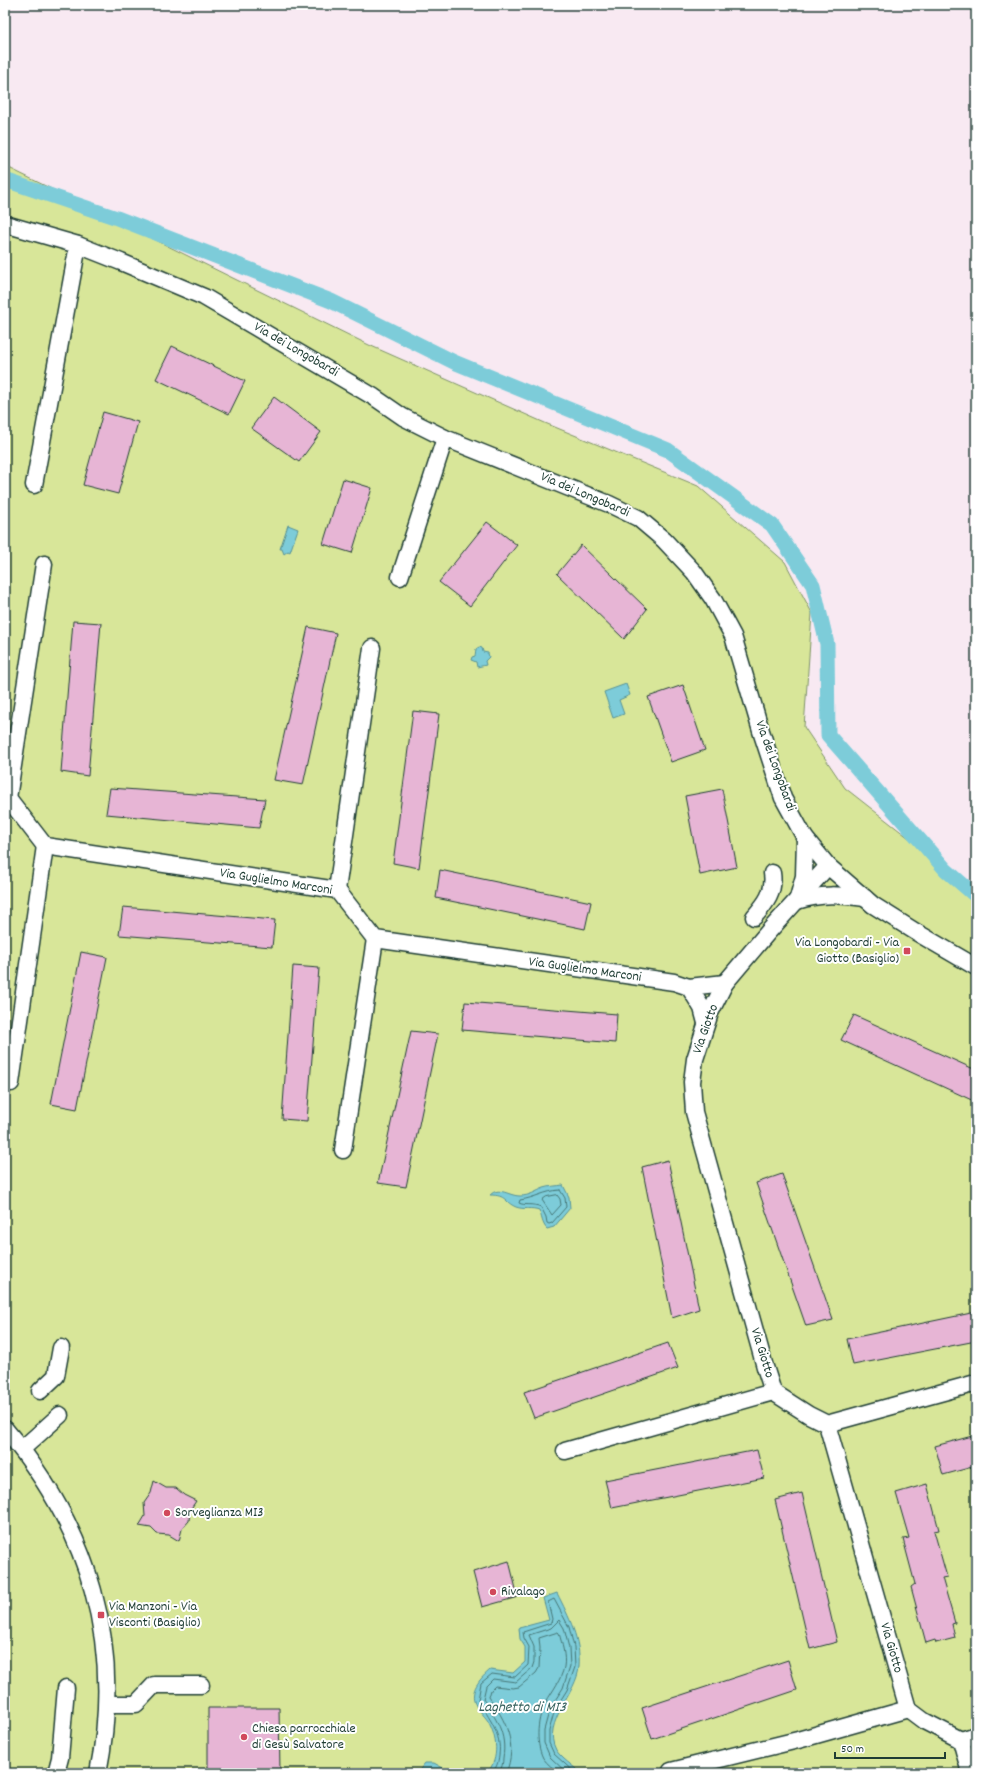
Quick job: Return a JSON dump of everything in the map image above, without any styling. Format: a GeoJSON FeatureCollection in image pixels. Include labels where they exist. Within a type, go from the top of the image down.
{"type":"FeatureCollection","features":[{"type":"Feature","properties":{"kind":"street","name":"Via dei Longobardi"},"geometry":{"type":"LineString","coordinates":[[5,224],[78,245],[204,297],[374,397],[403,416],[445,438],[609,504],[638,518],[664,540],[694,572],[713,599],[733,636],[761,731],[784,798],[805,838],[828,866],[865,898],[916,932],[976,967]]}},
{"type":"Feature","properties":{"kind":"street"},"geometry":{"type":"LineString","coordinates":[[34,484],[78,245]]}},
{"type":"Feature","properties":{"kind":"street"},"geometry":{"type":"LineString","coordinates":[[400,577],[445,438]]}},
{"type":"Feature","properties":{"kind":"street"},"geometry":{"type":"LineString","coordinates":[[11,1083],[45,846],[7,798],[44,564]]}},
{"type":"Feature","properties":{"kind":"street"},"geometry":{"type":"LineString","coordinates":[[337,890],[372,648]]}},
{"type":"Feature","properties":{"kind":"street","name":"Via Giotto"},"geometry":{"type":"LineString","coordinates":[[797,901],[804,876],[805,838]]}},
{"type":"Feature","properties":{"kind":"street","name":"Via Guglielmo Marconi"},"geometry":{"type":"LineString","coordinates":[[45,846],[337,890],[374,939],[674,982],[689,987],[725,982]]}},
{"type":"Feature","properties":{"kind":"street","name":"Via Giotto"},"geometry":{"type":"LineString","coordinates":[[828,866],[768,931],[725,982],[706,1023],[695,1059],[692,1082],[694,1112],[762,1359],[773,1392],[809,1415],[827,1424],[908,1709]]}},
{"type":"Feature","properties":{"kind":"street"},"geometry":{"type":"LineString","coordinates":[[754,917],[770,896],[774,882],[772,873]]}},
{"type":"Feature","properties":{"kind":"street"},"geometry":{"type":"LineString","coordinates":[[797,901],[826,894],[865,898]]}},
{"type":"Feature","properties":{"kind":"street"},"geometry":{"type":"LineString","coordinates":[[343,1150],[374,939]]}},
{"type":"Feature","properties":{"kind":"street"},"geometry":{"type":"LineString","coordinates":[[689,987],[702,1008],[706,1023]]}},
{"type":"Feature","properties":{"kind":"street"},"geometry":{"type":"LineString","coordinates":[[40,1391],[56,1376],[61,1348]]}},
{"type":"Feature","properties":{"kind":"street"},"geometry":{"type":"LineString","coordinates":[[827,1424],[976,1383]]}},
{"type":"Feature","properties":{"kind":"street"},"geometry":{"type":"LineString","coordinates":[[565,1451],[773,1392]]}},
{"type":"Feature","properties":{"kind":"street"},"geometry":{"type":"LineString","coordinates":[[22,1449],[60,1415]]}},
{"type":"Feature","properties":{"kind":"street"},"geometry":{"type":"LineString","coordinates":[[5,1429],[22,1449],[48,1486],[75,1537],[93,1590],[106,1658],[107,1704],[104,1747],[98,1773]]}},
{"type":"Feature","properties":{"kind":"street"},"geometry":{"type":"LineString","coordinates":[[107,1704],[136,1704],[154,1685],[201,1685]]}},
{"type":"Feature","properties":{"kind":"street"},"geometry":{"type":"LineString","coordinates":[[56,1773],[60,1758],[66,1688]]}},
{"type":"Feature","properties":{"kind":"street"},"geometry":{"type":"LineString","coordinates":[[672,1771],[798,1740],[908,1709],[924,1721],[961,1740],[976,1735]]}},
{"type":"Feature","properties":{"kind":"street"},"geometry":{"type":"LineString","coordinates":[[961,1740],[970,1773]]}},
{"type":"Feature","properties":{"kind":"green space"},"geometry":{"type":"Polygon","coordinates":[[[5,166],[369,345],[545,423],[698,486],[785,562],[812,613],[804,727],[845,788],[914,842],[976,901],[976,1773],[5,1773],[5,166]]]}},
{"type":"Feature","properties":{"kind":"water"},"geometry":{"type":"Polygon","coordinates":[[[288,525],[298,529],[290,552],[288,551],[284,554],[282,549],[280,549],[288,525]]]}},
{"type":"Feature","properties":{"kind":"water"},"geometry":{"type":"Polygon","coordinates":[[[479,647],[482,648],[483,652],[488,653],[489,657],[485,661],[486,665],[477,667],[476,662],[471,660],[472,657],[475,656],[476,649],[479,647]]]}},
{"type":"Feature","properties":{"kind":"water"},"geometry":{"type":"Polygon","coordinates":[[[626,684],[630,695],[619,700],[624,714],[613,718],[604,692],[626,684]]]}},
{"type":"Feature","properties":{"kind":"water"},"geometry":{"type":"Polygon","coordinates":[[[563,1185],[569,1197],[570,1208],[554,1227],[547,1229],[543,1223],[539,1210],[516,1207],[503,1197],[490,1195],[493,1192],[501,1191],[516,1196],[524,1196],[546,1187],[563,1185]]]}},
{"type":"Feature","properties":{"kind":"water","name":"Laghetto di MI3"},"geometry":{"type":"Polygon","coordinates":[[[557,1593],[570,1620],[576,1638],[579,1666],[573,1687],[556,1718],[553,1729],[553,1739],[558,1753],[581,1773],[487,1773],[494,1761],[496,1747],[491,1727],[475,1704],[473,1696],[475,1688],[480,1680],[490,1670],[513,1673],[525,1662],[525,1647],[520,1639],[519,1628],[549,1620],[543,1598],[557,1593]]]}},
{"type":"Feature","properties":{"kind":"water"},"geometry":{"type":"Polygon","coordinates":[[[425,1763],[434,1763],[452,1773],[417,1773],[425,1763]]]}},
{"type":"Feature","properties":{"kind":"building"},"geometry":{"type":"Polygon","coordinates":[[[172,346],[245,381],[229,414],[156,379],[172,346]]]}},
{"type":"Feature","properties":{"kind":"building"},"geometry":{"type":"Polygon","coordinates":[[[274,397],[321,432],[299,462],[251,428],[274,397]]]}},
{"type":"Feature","properties":{"kind":"building"},"geometry":{"type":"Polygon","coordinates":[[[103,412],[138,422],[118,494],[83,485],[103,412]]]}},
{"type":"Feature","properties":{"kind":"building"},"geometry":{"type":"Polygon","coordinates":[[[343,479],[372,488],[352,553],[323,544],[343,479]]]}},
{"type":"Feature","properties":{"kind":"building"},"geometry":{"type":"Polygon","coordinates":[[[487,522],[517,545],[470,606],[439,582],[487,522]]]}},
{"type":"Feature","properties":{"kind":"building"},"geometry":{"type":"Polygon","coordinates":[[[581,545],[647,609],[624,639],[557,574],[581,545]]]}},
{"type":"Feature","properties":{"kind":"building"},"geometry":{"type":"Polygon","coordinates":[[[73,621],[101,623],[88,776],[61,772],[73,621]]]}},
{"type":"Feature","properties":{"kind":"building"},"geometry":{"type":"Polygon","coordinates":[[[308,627],[336,633],[303,785],[274,780],[308,627]]]}},
{"type":"Feature","properties":{"kind":"building"},"geometry":{"type":"Polygon","coordinates":[[[683,685],[705,750],[671,762],[648,697],[683,685]]]}},
{"type":"Feature","properties":{"kind":"building"},"geometry":{"type":"Polygon","coordinates":[[[413,711],[439,714],[419,868],[393,863],[413,711]]]}},
{"type":"Feature","properties":{"kind":"building"},"geometry":{"type":"Polygon","coordinates":[[[110,788],[265,799],[259,828],[106,814],[110,788]]]}},
{"type":"Feature","properties":{"kind":"building"},"geometry":{"type":"Polygon","coordinates":[[[722,789],[737,867],[700,875],[685,796],[722,789]]]}},
{"type":"Feature","properties":{"kind":"building"},"geometry":{"type":"Polygon","coordinates":[[[440,870],[591,902],[585,929],[436,898],[440,870]]]}},
{"type":"Feature","properties":{"kind":"building"},"geometry":{"type":"Polygon","coordinates":[[[123,907],[275,920],[272,947],[119,935],[123,907]]]}},
{"type":"Feature","properties":{"kind":"building"},"geometry":{"type":"Polygon","coordinates":[[[81,952],[107,957],[77,1109],[51,1104],[81,952]]]}},
{"type":"Feature","properties":{"kind":"building"},"geometry":{"type":"Polygon","coordinates":[[[293,966],[319,968],[307,1121],[282,1119],[293,966]]]}},
{"type":"Feature","properties":{"kind":"building"},"geometry":{"type":"Polygon","coordinates":[[[465,1002],[617,1014],[615,1043],[462,1030],[465,1002]]]}},
{"type":"Feature","properties":{"kind":"building"},"geometry":{"type":"Polygon","coordinates":[[[854,1015],[976,1070],[976,1102],[841,1040],[854,1015]]]}},
{"type":"Feature","properties":{"kind":"building"},"geometry":{"type":"Polygon","coordinates":[[[411,1031],[438,1034],[406,1187],[378,1183],[411,1031]]]}},
{"type":"Feature","properties":{"kind":"building"},"geometry":{"type":"Polygon","coordinates":[[[668,1160],[699,1309],[672,1318],[642,1167],[668,1160]]]}},
{"type":"Feature","properties":{"kind":"building"},"geometry":{"type":"Polygon","coordinates":[[[782,1174],[833,1320],[806,1326],[756,1183],[782,1174]]]}},
{"type":"Feature","properties":{"kind":"building"},"geometry":{"type":"Polygon","coordinates":[[[976,1312],[976,1341],[853,1365],[847,1339],[976,1312]]]}},
{"type":"Feature","properties":{"kind":"building"},"geometry":{"type":"Polygon","coordinates":[[[668,1343],[678,1368],[534,1418],[524,1392],[668,1343]]]}},
{"type":"Feature","properties":{"kind":"building"},"geometry":{"type":"Polygon","coordinates":[[[976,1435],[976,1466],[943,1475],[935,1446],[976,1435]]]}},
{"type":"Feature","properties":{"kind":"building"},"geometry":{"type":"Polygon","coordinates":[[[757,1450],[764,1478],[612,1508],[605,1480],[757,1450]]]}},
{"type":"Feature","properties":{"kind":"building","name":"Sorveglianza MI3"},"geometry":{"type":"Polygon","coordinates":[[[154,1481],[166,1488],[176,1488],[184,1495],[196,1501],[190,1510],[189,1521],[182,1529],[179,1541],[169,1535],[157,1534],[151,1528],[139,1526],[145,1516],[144,1503],[151,1493],[154,1481]]]}},
{"type":"Feature","properties":{"kind":"building"},"geometry":{"type":"Polygon","coordinates":[[[927,1484],[939,1530],[934,1531],[947,1577],[942,1578],[955,1623],[952,1624],[955,1638],[936,1643],[935,1640],[926,1643],[911,1587],[915,1584],[903,1539],[909,1538],[896,1493],[927,1484]]]}},
{"type":"Feature","properties":{"kind":"building"},"geometry":{"type":"Polygon","coordinates":[[[802,1493],[837,1642],[810,1649],[775,1500],[802,1493]]]}},
{"type":"Feature","properties":{"kind":"building"},"geometry":{"type":"Polygon","coordinates":[[[509,1561],[518,1597],[482,1607],[473,1572],[509,1561]]]}},
{"type":"Feature","properties":{"kind":"building"},"geometry":{"type":"Polygon","coordinates":[[[788,1660],[797,1690],[652,1739],[642,1708],[788,1660]]]}},
{"type":"Feature","properties":{"kind":"building","name":"Chiesa parrocchiale di Gesù Salvatore"},"geometry":{"type":"Polygon","coordinates":[[[208,1708],[279,1708],[280,1773],[208,1773],[208,1708]]]}},
{"type":"Feature","properties":{"kind":"waterway"},"geometry":{"type":"LineString","coordinates":[[5,180],[117,218],[331,301],[454,362],[668,450],[772,525],[813,585],[827,644],[828,735],[946,870],[976,896]]}},
{"type":"Feature","properties":{"kind":"place","name":"Via Longobardi - Via Giotto (Basiglio)"},"geometry":{"type":"Point","coordinates":[907,951]}},
{"type":"Feature","properties":{"kind":"place","name":"Sorveglianza MI3"},"geometry":{"type":"Point","coordinates":[167,1513]}},
{"type":"Feature","properties":{"kind":"place","name":"Rivalago"},"geometry":{"type":"Point","coordinates":[493,1592]}},
{"type":"Feature","properties":{"kind":"place","name":"Via Manzoni - Via Visconti (Basiglio)"},"geometry":{"type":"Point","coordinates":[101,1615]}},
{"type":"Feature","properties":{"kind":"place","name":"Chiesa parrocchiale di Gesù Salvatore"},"geometry":{"type":"Point","coordinates":[244,1737]}}]}
